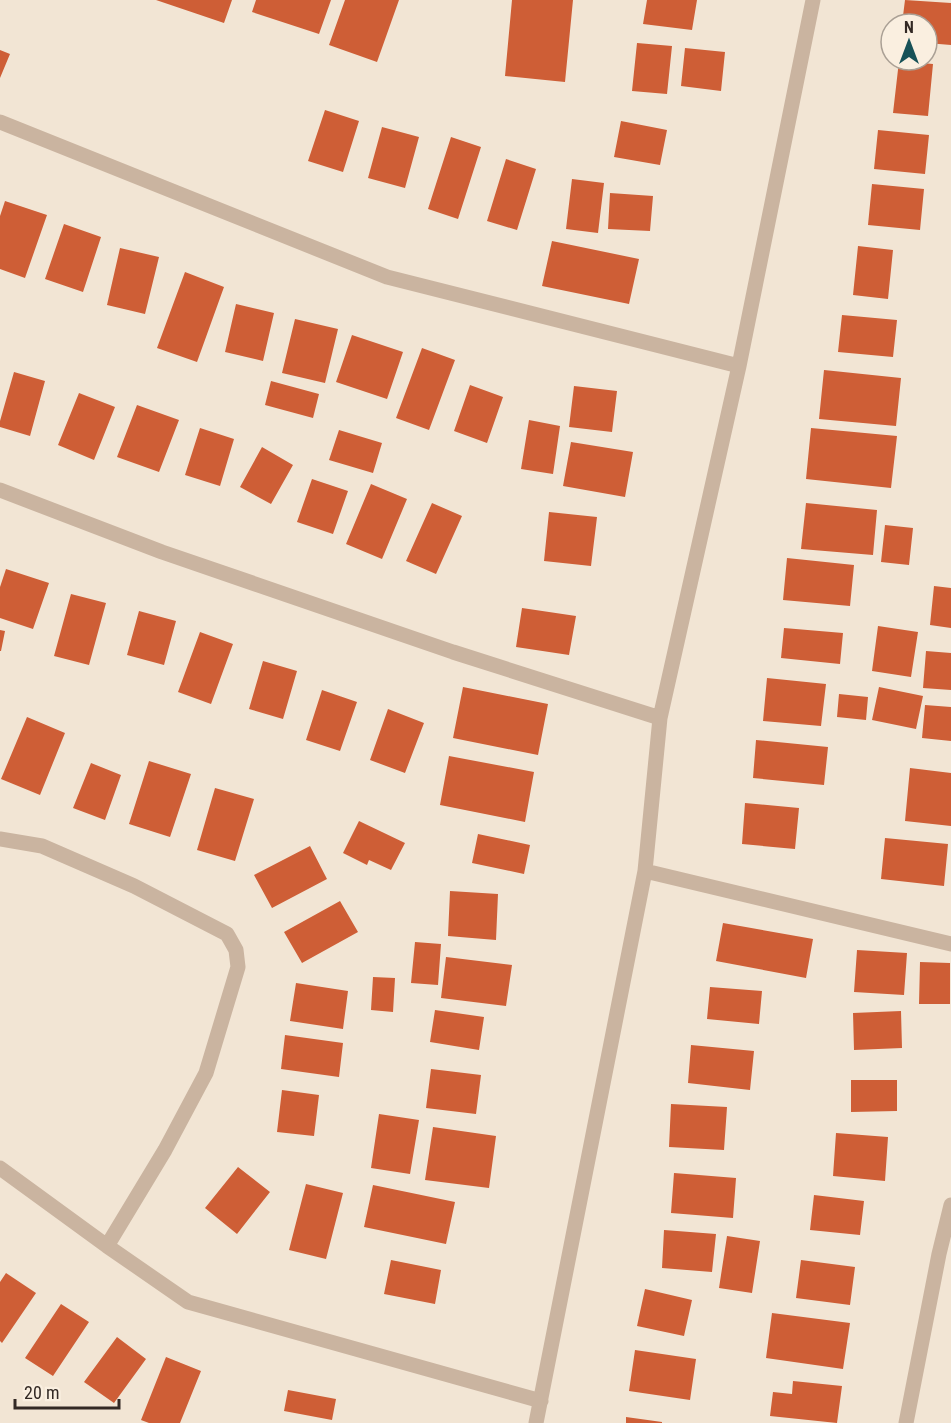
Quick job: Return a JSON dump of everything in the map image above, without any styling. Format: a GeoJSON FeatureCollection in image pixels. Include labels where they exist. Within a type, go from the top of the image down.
{"type":"FeatureCollection","features":[{"type":"Feature","properties":{"kind":"street"},"geometry":{"type":"LineString","coordinates":[[536,1423],[645,872],[660,718],[739,366],[813,0]]}},
{"type":"Feature","properties":{"kind":"street"},"geometry":{"type":"LineString","coordinates":[[0,122],[387,277],[739,366]]}},
{"type":"Feature","properties":{"kind":"street"},"geometry":{"type":"LineString","coordinates":[[0,490],[184,560],[453,652],[660,718]]}},
{"type":"Feature","properties":{"kind":"street"},"geometry":{"type":"LineString","coordinates":[[0,839],[42,846],[134,886],[227,934],[236,950],[238,967],[206,1072],[165,1150],[107,1246]]}},
{"type":"Feature","properties":{"kind":"street"},"geometry":{"type":"LineString","coordinates":[[645,872],[951,944]]}},
{"type":"Feature","properties":{"kind":"street"},"geometry":{"type":"LineString","coordinates":[[0,1168],[188,1302],[541,1401]]}},
{"type":"Feature","properties":{"kind":"street"},"geometry":{"type":"LineString","coordinates":[[906,1423],[945,1258],[951,1205]]}},
{"type":"Feature","properties":{"kind":"building"},"geometry":{"type":"Polygon","coordinates":[[[156,0],[232,0],[224,23],[156,0]]]}},
{"type":"Feature","properties":{"kind":"building"},"geometry":{"type":"Polygon","coordinates":[[[256,0],[331,0],[319,34],[252,12],[256,0]]]}},
{"type":"Feature","properties":{"kind":"building"},"geometry":{"type":"Polygon","coordinates":[[[345,0],[399,0],[377,62],[329,45],[345,0]]]}},
{"type":"Feature","properties":{"kind":"building"},"geometry":{"type":"Polygon","coordinates":[[[512,0],[573,0],[565,82],[505,76],[512,0]]]}},
{"type":"Feature","properties":{"kind":"building"},"geometry":{"type":"Polygon","coordinates":[[[647,0],[697,0],[692,30],[643,24],[647,0]]]}},
{"type":"Feature","properties":{"kind":"building"},"geometry":{"type":"Polygon","coordinates":[[[905,0],[951,3],[951,45],[939,44],[939,12],[904,12],[905,0]]]}},
{"type":"Feature","properties":{"kind":"building"},"geometry":{"type":"Polygon","coordinates":[[[637,43],[672,46],[667,94],[632,91],[637,43]]]}},
{"type":"Feature","properties":{"kind":"building"},"geometry":{"type":"Polygon","coordinates":[[[685,48],[725,52],[721,91],[681,86],[685,48]]]}},
{"type":"Feature","properties":{"kind":"building"},"geometry":{"type":"Polygon","coordinates":[[[0,50],[10,54],[0,78],[0,50]]]}},
{"type":"Feature","properties":{"kind":"building"},"geometry":{"type":"Polygon","coordinates":[[[898,72],[932,72],[928,116],[893,113],[898,72]]]}},
{"type":"Feature","properties":{"kind":"building"},"geometry":{"type":"Polygon","coordinates":[[[325,110],[359,121],[343,172],[308,161],[325,110]]]}},
{"type":"Feature","properties":{"kind":"building"},"geometry":{"type":"Polygon","coordinates":[[[621,121],[667,130],[660,165],[614,157],[621,121]]]}},
{"type":"Feature","properties":{"kind":"building"},"geometry":{"type":"Polygon","coordinates":[[[382,127],[419,137],[405,188],[368,178],[382,127]]]}},
{"type":"Feature","properties":{"kind":"building"},"geometry":{"type":"Polygon","coordinates":[[[878,130],[929,135],[925,174],[874,169],[878,130]]]}},
{"type":"Feature","properties":{"kind":"building"},"geometry":{"type":"Polygon","coordinates":[[[451,137],[481,147],[458,219],[428,209],[451,137]]]}},
{"type":"Feature","properties":{"kind":"building"},"geometry":{"type":"Polygon","coordinates":[[[506,159],[536,169],[517,230],[487,221],[506,159]]]}},
{"type":"Feature","properties":{"kind":"building"},"geometry":{"type":"Polygon","coordinates":[[[572,179],[604,183],[598,233],[566,229],[572,179]]]}},
{"type":"Feature","properties":{"kind":"building"},"geometry":{"type":"Polygon","coordinates":[[[872,184],[924,189],[920,230],[868,225],[872,184]]]}},
{"type":"Feature","properties":{"kind":"building"},"geometry":{"type":"Polygon","coordinates":[[[610,193],[653,196],[650,231],[608,229],[610,193]]]}},
{"type":"Feature","properties":{"kind":"building"},"geometry":{"type":"Polygon","coordinates":[[[5,201],[47,215],[25,278],[0,269],[0,216],[5,201]]]}},
{"type":"Feature","properties":{"kind":"building"},"geometry":{"type":"Polygon","coordinates":[[[64,224],[101,237],[83,292],[45,279],[64,224]]]}},
{"type":"Feature","properties":{"kind":"building"},"geometry":{"type":"Polygon","coordinates":[[[552,241],[639,259],[629,304],[542,286],[552,241]]]}},
{"type":"Feature","properties":{"kind":"building"},"geometry":{"type":"Polygon","coordinates":[[[858,246],[893,250],[888,299],[853,295],[858,246]]]}},
{"type":"Feature","properties":{"kind":"building"},"geometry":{"type":"Polygon","coordinates":[[[120,248],[159,257],[145,314],[107,305],[120,248]]]}},
{"type":"Feature","properties":{"kind":"building"},"geometry":{"type":"Polygon","coordinates":[[[185,272],[224,287],[197,362],[157,348],[185,272]]]}},
{"type":"Feature","properties":{"kind":"building"},"geometry":{"type":"Polygon","coordinates":[[[236,304],[274,313],[263,361],[225,352],[236,304]]]}},
{"type":"Feature","properties":{"kind":"building"},"geometry":{"type":"Polygon","coordinates":[[[842,315],[897,320],[893,357],[838,352],[842,315]]]}},
{"type":"Feature","properties":{"kind":"building"},"geometry":{"type":"Polygon","coordinates":[[[295,319],[338,329],[325,383],[282,373],[295,319]]]}},
{"type":"Feature","properties":{"kind":"building"},"geometry":{"type":"Polygon","coordinates":[[[352,335],[403,352],[387,399],[336,382],[352,335]]]}},
{"type":"Feature","properties":{"kind":"building"},"geometry":{"type":"Polygon","coordinates":[[[422,348],[455,360],[429,430],[396,418],[422,348]]]}},
{"type":"Feature","properties":{"kind":"building"},"geometry":{"type":"Polygon","coordinates":[[[824,370],[901,378],[896,426],[819,419],[824,370]]]}},
{"type":"Feature","properties":{"kind":"building"},"geometry":{"type":"Polygon","coordinates":[[[14,372],[45,381],[30,436],[0,427],[14,372]]]}},
{"type":"Feature","properties":{"kind":"building"},"geometry":{"type":"Polygon","coordinates":[[[271,381],[319,394],[313,418],[265,405],[271,381]]]}},
{"type":"Feature","properties":{"kind":"building"},"geometry":{"type":"Polygon","coordinates":[[[470,385],[503,397],[487,443],[454,431],[470,385]]]}},
{"type":"Feature","properties":{"kind":"building"},"geometry":{"type":"Polygon","coordinates":[[[574,386],[617,391],[612,432],[569,427],[574,386]]]}},
{"type":"Feature","properties":{"kind":"building"},"geometry":{"type":"Polygon","coordinates":[[[79,393],[115,407],[94,460],[58,445],[79,393]]]}},
{"type":"Feature","properties":{"kind":"building"},"geometry":{"type":"Polygon","coordinates":[[[137,405],[179,420],[159,472],[117,457],[137,405]]]}},
{"type":"Feature","properties":{"kind":"building"},"geometry":{"type":"Polygon","coordinates":[[[529,420],[560,426],[553,474],[521,469],[529,420]]]}},
{"type":"Feature","properties":{"kind":"building"},"geometry":{"type":"Polygon","coordinates":[[[200,428],[234,439],[220,486],[185,475],[200,428]]]}},
{"type":"Feature","properties":{"kind":"building"},"geometry":{"type":"Polygon","coordinates":[[[811,428],[897,436],[891,488],[806,479],[811,428]]]}},
{"type":"Feature","properties":{"kind":"building"},"geometry":{"type":"Polygon","coordinates":[[[339,430],[382,443],[373,473],[329,460],[339,430]]]}},
{"type":"Feature","properties":{"kind":"building"},"geometry":{"type":"Polygon","coordinates":[[[571,442],[633,452],[625,497],[563,486],[571,442]]]}},
{"type":"Feature","properties":{"kind":"building"},"geometry":{"type":"Polygon","coordinates":[[[262,447],[293,465],[271,504],[240,487],[262,447]]]}},
{"type":"Feature","properties":{"kind":"building"},"geometry":{"type":"Polygon","coordinates":[[[312,479],[348,491],[333,534],[297,522],[312,479]]]}},
{"type":"Feature","properties":{"kind":"building"},"geometry":{"type":"Polygon","coordinates":[[[371,484],[407,499],[382,559],[346,544],[371,484]]]}},
{"type":"Feature","properties":{"kind":"building"},"geometry":{"type":"Polygon","coordinates":[[[432,503],[462,516],[436,574],[406,561],[432,503]]]}},
{"type":"Feature","properties":{"kind":"building"},"geometry":{"type":"Polygon","coordinates":[[[806,503],[877,510],[873,555],[801,549],[806,503]]]}},
{"type":"Feature","properties":{"kind":"building"},"geometry":{"type":"Polygon","coordinates":[[[549,512],[597,517],[591,566],[544,561],[549,512]]]}},
{"type":"Feature","properties":{"kind":"building"},"geometry":{"type":"Polygon","coordinates":[[[885,525],[913,528],[909,565],[881,562],[885,525]]]}},
{"type":"Feature","properties":{"kind":"building"},"geometry":{"type":"Polygon","coordinates":[[[787,558],[854,565],[850,606],[783,600],[787,558]]]}},
{"type":"Feature","properties":{"kind":"building"},"geometry":{"type":"Polygon","coordinates":[[[6,569],[49,583],[33,629],[0,618],[0,587],[6,569]]]}},
{"type":"Feature","properties":{"kind":"building"},"geometry":{"type":"Polygon","coordinates":[[[934,586],[951,588],[951,628],[930,625],[934,586]]]}},
{"type":"Feature","properties":{"kind":"building"},"geometry":{"type":"Polygon","coordinates":[[[71,594],[106,603],[89,665],[54,656],[71,594]]]}},
{"type":"Feature","properties":{"kind":"building"},"geometry":{"type":"Polygon","coordinates":[[[522,608],[576,616],[569,655],[516,647],[522,608]]]}},
{"type":"Feature","properties":{"kind":"building"},"geometry":{"type":"Polygon","coordinates":[[[139,611],[176,621],[164,665],[127,655],[139,611]]]}},
{"type":"Feature","properties":{"kind":"building"},"geometry":{"type":"Polygon","coordinates":[[[878,626],[918,632],[911,677],[872,671],[878,626]]]}},
{"type":"Feature","properties":{"kind":"building"},"geometry":{"type":"Polygon","coordinates":[[[784,628],[843,633],[840,664],[781,658],[784,628]]]}},
{"type":"Feature","properties":{"kind":"building"},"geometry":{"type":"Polygon","coordinates":[[[0,630],[5,631],[1,651],[0,651],[0,630]]]}},
{"type":"Feature","properties":{"kind":"building"},"geometry":{"type":"Polygon","coordinates":[[[200,632],[233,644],[211,704],[178,692],[200,632]]]}},
{"type":"Feature","properties":{"kind":"building"},"geometry":{"type":"Polygon","coordinates":[[[926,651],[951,653],[951,690],[923,688],[926,651]]]}},
{"type":"Feature","properties":{"kind":"building"},"geometry":{"type":"Polygon","coordinates":[[[263,661],[297,671],[283,719],[249,709],[263,661]]]}},
{"type":"Feature","properties":{"kind":"building"},"geometry":{"type":"Polygon","coordinates":[[[767,678],[826,684],[821,726],[763,721],[767,678]]]}},
{"type":"Feature","properties":{"kind":"building"},"geometry":{"type":"Polygon","coordinates":[[[463,687],[548,704],[538,755],[453,738],[463,687]]]}},
{"type":"Feature","properties":{"kind":"building"},"geometry":{"type":"Polygon","coordinates":[[[879,687],[923,696],[916,729],[872,720],[879,687]]]}},
{"type":"Feature","properties":{"kind":"building"},"geometry":{"type":"Polygon","coordinates":[[[322,690],[357,702],[340,751],[306,740],[322,690]]]}},
{"type":"Feature","properties":{"kind":"building"},"geometry":{"type":"Polygon","coordinates":[[[839,694],[868,697],[866,720],[837,717],[839,694]]]}},
{"type":"Feature","properties":{"kind":"building"},"geometry":{"type":"Polygon","coordinates":[[[925,705],[951,707],[951,741],[922,738],[925,705]]]}},
{"type":"Feature","properties":{"kind":"building"},"geometry":{"type":"Polygon","coordinates":[[[388,709],[424,723],[405,773],[370,760],[388,709]]]}},
{"type":"Feature","properties":{"kind":"building"},"geometry":{"type":"Polygon","coordinates":[[[27,717],[65,733],[40,795],[1,779],[27,717]]]}},
{"type":"Feature","properties":{"kind":"building"},"geometry":{"type":"Polygon","coordinates":[[[756,740],[828,747],[824,785],[753,778],[756,740]]]}},
{"type":"Feature","properties":{"kind":"building"},"geometry":{"type":"Polygon","coordinates":[[[449,756],[534,772],[525,822],[440,805],[449,756]]]}},
{"type":"Feature","properties":{"kind":"building"},"geometry":{"type":"Polygon","coordinates":[[[149,761],[191,774],[170,837],[129,824],[149,761]]]}},
{"type":"Feature","properties":{"kind":"building"},"geometry":{"type":"Polygon","coordinates":[[[91,763],[121,775],[105,820],[73,808],[91,763]]]}},
{"type":"Feature","properties":{"kind":"building"},"geometry":{"type":"Polygon","coordinates":[[[910,768],[951,773],[951,826],[905,821],[910,768]]]}},
{"type":"Feature","properties":{"kind":"building"},"geometry":{"type":"Polygon","coordinates":[[[215,788],[254,799],[235,861],[197,850],[215,788]]]}},
{"type":"Feature","properties":{"kind":"building"},"geometry":{"type":"Polygon","coordinates":[[[745,803],[799,808],[795,849],[742,844],[745,803]]]}},
{"type":"Feature","properties":{"kind":"building"},"geometry":{"type":"Polygon","coordinates":[[[359,821],[405,843],[391,870],[369,860],[367,865],[343,853],[359,821]]]}},
{"type":"Feature","properties":{"kind":"building"},"geometry":{"type":"Polygon","coordinates":[[[478,834],[530,845],[524,874],[472,863],[478,834]]]}},
{"type":"Feature","properties":{"kind":"building"},"geometry":{"type":"Polygon","coordinates":[[[885,838],[948,844],[944,886],[881,879],[885,838]]]}},
{"type":"Feature","properties":{"kind":"building"},"geometry":{"type":"Polygon","coordinates":[[[310,846],[327,879],[272,908],[254,875],[310,846]]]}},
{"type":"Feature","properties":{"kind":"building"},"geometry":{"type":"Polygon","coordinates":[[[450,891],[498,894],[496,940],[448,936],[450,891]]]}},
{"type":"Feature","properties":{"kind":"building"},"geometry":{"type":"Polygon","coordinates":[[[340,901],[358,932],[302,963],[284,932],[340,901]]]}},
{"type":"Feature","properties":{"kind":"building"},"geometry":{"type":"Polygon","coordinates":[[[723,923],[813,939],[806,978],[716,961],[723,923]]]}},
{"type":"Feature","properties":{"kind":"building"},"geometry":{"type":"Polygon","coordinates":[[[415,942],[441,944],[438,985],[411,983],[415,942]]]}},
{"type":"Feature","properties":{"kind":"building"},"geometry":{"type":"Polygon","coordinates":[[[857,950],[907,953],[904,995],[854,992],[857,950]]]}},
{"type":"Feature","properties":{"kind":"building"},"geometry":{"type":"Polygon","coordinates":[[[446,957],[512,965],[506,1006],[441,998],[446,957]]]}},
{"type":"Feature","properties":{"kind":"building"},"geometry":{"type":"Polygon","coordinates":[[[920,962],[950,963],[950,1004],[919,1004],[920,962]]]}},
{"type":"Feature","properties":{"kind":"building"},"geometry":{"type":"Polygon","coordinates":[[[373,977],[395,978],[393,1012],[371,1010],[373,977]]]}},
{"type":"Feature","properties":{"kind":"building"},"geometry":{"type":"Polygon","coordinates":[[[296,983],[348,991],[343,1029],[290,1021],[296,983]]]}},
{"type":"Feature","properties":{"kind":"building"},"geometry":{"type":"Polygon","coordinates":[[[710,987],[762,991],[759,1024],[707,1019],[710,987]]]}},
{"type":"Feature","properties":{"kind":"building"},"geometry":{"type":"Polygon","coordinates":[[[435,1010],[484,1017],[479,1050],[430,1042],[435,1010]]]}},
{"type":"Feature","properties":{"kind":"building"},"geometry":{"type":"Polygon","coordinates":[[[901,1011],[902,1048],[854,1050],[853,1013],[901,1011]]]}},
{"type":"Feature","properties":{"kind":"building"},"geometry":{"type":"Polygon","coordinates":[[[285,1035],[343,1043],[339,1077],[281,1069],[285,1035]]]}},
{"type":"Feature","properties":{"kind":"building"},"geometry":{"type":"Polygon","coordinates":[[[691,1045],[754,1051],[750,1090],[688,1083],[691,1045]]]}},
{"type":"Feature","properties":{"kind":"building"},"geometry":{"type":"Polygon","coordinates":[[[431,1069],[481,1075],[476,1114],[426,1108],[431,1069]]]}},
{"type":"Feature","properties":{"kind":"building"},"geometry":{"type":"Polygon","coordinates":[[[851,1080],[897,1080],[897,1111],[851,1112],[851,1080]]]}},
{"type":"Feature","properties":{"kind":"building"},"geometry":{"type":"Polygon","coordinates":[[[282,1090],[319,1095],[314,1136],[277,1132],[282,1090]]]}},
{"type":"Feature","properties":{"kind":"building"},"geometry":{"type":"Polygon","coordinates":[[[671,1104],[727,1107],[724,1150],[669,1147],[671,1104]]]}},
{"type":"Feature","properties":{"kind":"building"},"geometry":{"type":"Polygon","coordinates":[[[379,1114],[419,1120],[410,1174],[371,1168],[379,1114]]]}},
{"type":"Feature","properties":{"kind":"building"},"geometry":{"type":"Polygon","coordinates":[[[433,1127],[496,1136],[489,1188],[425,1180],[433,1127]]]}},
{"type":"Feature","properties":{"kind":"building"},"geometry":{"type":"Polygon","coordinates":[[[836,1133],[888,1137],[885,1181],[833,1176],[836,1133]]]}},
{"type":"Feature","properties":{"kind":"building"},"geometry":{"type":"Polygon","coordinates":[[[238,1167],[270,1192],[237,1234],[205,1208],[238,1167]]]}},
{"type":"Feature","properties":{"kind":"building"},"geometry":{"type":"Polygon","coordinates":[[[674,1173],[736,1178],[733,1218],[671,1213],[674,1173]]]}},
{"type":"Feature","properties":{"kind":"building"},"geometry":{"type":"Polygon","coordinates":[[[306,1184],[343,1193],[326,1259],[289,1250],[306,1184]]]}},
{"type":"Feature","properties":{"kind":"building"},"geometry":{"type":"Polygon","coordinates":[[[373,1185],[455,1202],[446,1244],[364,1227],[373,1185]]]}},
{"type":"Feature","properties":{"kind":"building"},"geometry":{"type":"Polygon","coordinates":[[[814,1195],[864,1201],[860,1235],[810,1230],[814,1195]]]}},
{"type":"Feature","properties":{"kind":"building"},"geometry":{"type":"Polygon","coordinates":[[[664,1230],[716,1234],[712,1272],[662,1268],[664,1230]]]}},
{"type":"Feature","properties":{"kind":"building"},"geometry":{"type":"Polygon","coordinates":[[[727,1236],[760,1241],[752,1293],[719,1288],[727,1236]]]}},
{"type":"Feature","properties":{"kind":"building"},"geometry":{"type":"Polygon","coordinates":[[[391,1260],[441,1270],[435,1304],[384,1294],[391,1260]]]}},
{"type":"Feature","properties":{"kind":"building"},"geometry":{"type":"Polygon","coordinates":[[[801,1260],[855,1267],[850,1305],[796,1298],[801,1260]]]}},
{"type":"Feature","properties":{"kind":"building"},"geometry":{"type":"Polygon","coordinates":[[[6,1273],[36,1293],[2,1343],[0,1341],[0,1282],[6,1273]]]}},
{"type":"Feature","properties":{"kind":"building"},"geometry":{"type":"Polygon","coordinates":[[[645,1289],[692,1300],[684,1336],[637,1326],[645,1289]]]}},
{"type":"Feature","properties":{"kind":"building"},"geometry":{"type":"Polygon","coordinates":[[[61,1304],[89,1322],[53,1376],[25,1358],[61,1304]]]}},
{"type":"Feature","properties":{"kind":"building"},"geometry":{"type":"Polygon","coordinates":[[[772,1313],[850,1323],[843,1369],[766,1358],[772,1313]]]}},
{"type":"Feature","properties":{"kind":"building"},"geometry":{"type":"Polygon","coordinates":[[[117,1337],[146,1359],[114,1403],[84,1382],[117,1337]]]}},
{"type":"Feature","properties":{"kind":"building"},"geometry":{"type":"Polygon","coordinates":[[[635,1350],[696,1359],[690,1400],[629,1391],[635,1350]]]}},
{"type":"Feature","properties":{"kind":"building"},"geometry":{"type":"Polygon","coordinates":[[[166,1357],[201,1371],[180,1423],[149,1423],[141,1420],[166,1357]]]}},
{"type":"Feature","properties":{"kind":"building"},"geometry":{"type":"Polygon","coordinates":[[[793,1381],[842,1386],[837,1423],[770,1416],[773,1392],[792,1394],[793,1381]]]}},
{"type":"Feature","properties":{"kind":"building"},"geometry":{"type":"Polygon","coordinates":[[[288,1390],[336,1399],[332,1420],[284,1411],[288,1390]]]}},
{"type":"Feature","properties":{"kind":"building"},"geometry":{"type":"Polygon","coordinates":[[[626,1417],[662,1422],[662,1423],[626,1423],[626,1417]]]}}]}
